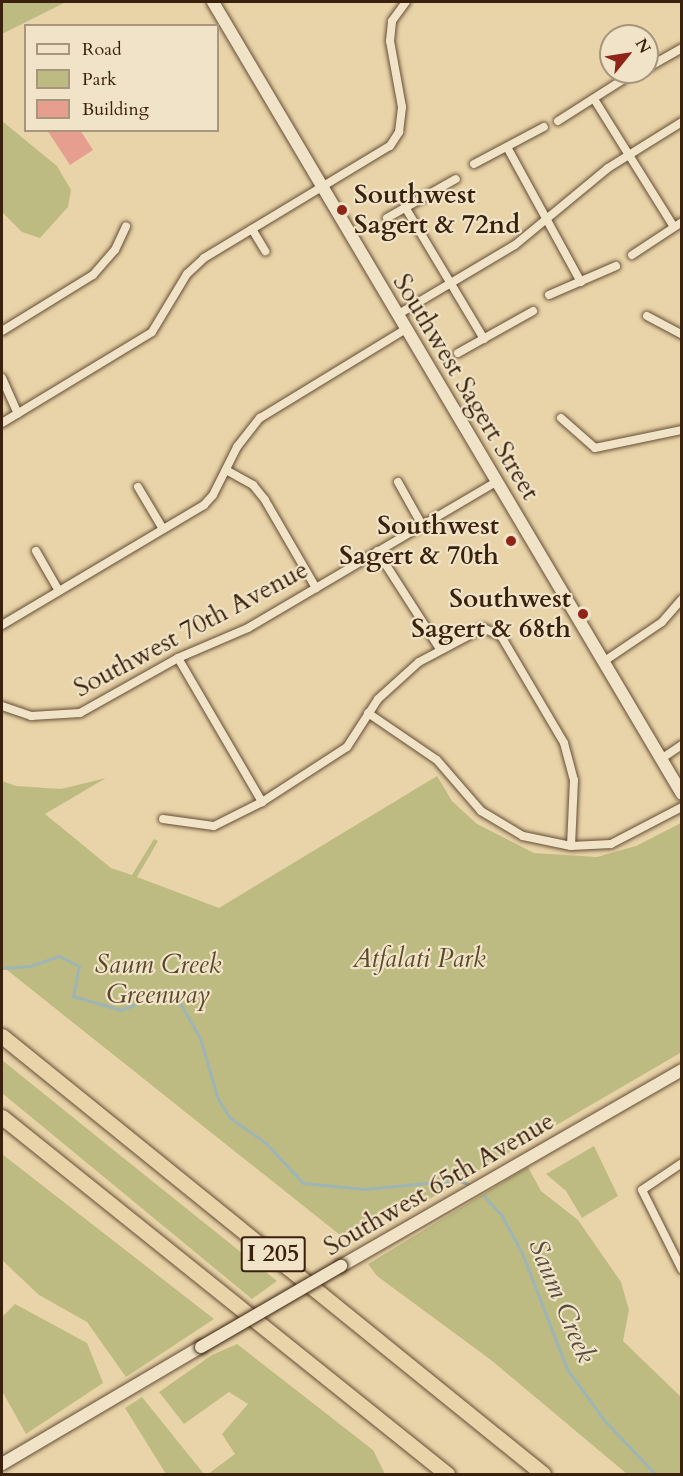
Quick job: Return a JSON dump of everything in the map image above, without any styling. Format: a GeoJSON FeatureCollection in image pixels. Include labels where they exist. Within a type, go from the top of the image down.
{"type":"FeatureCollection","features":[{"type":"Feature","properties":{"kind":"highway","name":"I 205"},"geometry":{"type":"LineString","coordinates":[[2,1036],[543,1474]]}},
{"type":"Feature","properties":{"kind":"highway","name":"I 205"},"geometry":{"type":"LineString","coordinates":[[2,1117],[447,1474]]}},
{"type":"Feature","properties":{"kind":"main road","name":"Southwest Sagert Street"},"geometry":{"type":"LineString","coordinates":[[213,2],[681,794]]}},
{"type":"Feature","properties":{"kind":"main road","name":"Southwest 65th Avenue"},"geometry":{"type":"LineString","coordinates":[[2,1464],[681,1070]]}},
{"type":"Feature","properties":{"kind":"street"},"geometry":{"type":"LineString","coordinates":[[2,423],[132,348],[160,323],[195,265],[252,229],[323,189],[390,146],[399,132],[402,107],[390,41],[392,21],[406,2]]}},
{"type":"Feature","properties":{"kind":"street"},"geometry":{"type":"LineString","coordinates":[[659,62],[680,52]]}},
{"type":"Feature","properties":{"kind":"street"},"geometry":{"type":"LineString","coordinates":[[558,121],[616,84]]}},
{"type":"Feature","properties":{"kind":"street"},"geometry":{"type":"LineString","coordinates":[[594,99],[628,154],[678,225],[632,255]]}},
{"type":"Feature","properties":{"kind":"street"},"geometry":{"type":"LineString","coordinates":[[397,315],[451,284],[547,219],[628,154],[681,122]]}},
{"type":"Feature","properties":{"kind":"street"},"geometry":{"type":"LineString","coordinates":[[474,164],[544,128]]}},
{"type":"Feature","properties":{"kind":"street"},"geometry":{"type":"LineString","coordinates":[[507,147],[580,282]]}},
{"type":"Feature","properties":{"kind":"street"},"geometry":{"type":"LineString","coordinates":[[387,218],[456,179]]}},
{"type":"Feature","properties":{"kind":"street"},"geometry":{"type":"LineString","coordinates":[[405,207],[484,339]]}},
{"type":"Feature","properties":{"kind":"street"},"geometry":{"type":"LineString","coordinates":[[2,331],[93,275],[115,250],[126,226]]}},
{"type":"Feature","properties":{"kind":"street"},"geometry":{"type":"LineString","coordinates":[[252,229],[264,251]]}},
{"type":"Feature","properties":{"kind":"street"},"geometry":{"type":"LineString","coordinates":[[549,295],[616,266]]}},
{"type":"Feature","properties":{"kind":"street"},"geometry":{"type":"LineString","coordinates":[[458,353],[533,311]]}},
{"type":"Feature","properties":{"kind":"street"},"geometry":{"type":"LineString","coordinates":[[646,316],[681,335]]}},
{"type":"Feature","properties":{"kind":"street"},"geometry":{"type":"LineString","coordinates":[[2,625],[204,505],[247,431],[267,412],[406,329]]}},
{"type":"Feature","properties":{"kind":"street"},"geometry":{"type":"LineString","coordinates":[[2,378],[18,414]]}},
{"type":"Feature","properties":{"kind":"street"},"geometry":{"type":"LineString","coordinates":[[561,418],[595,448],[681,430]]}},
{"type":"Feature","properties":{"kind":"street"},"geometry":{"type":"LineString","coordinates":[[226,470],[253,485],[265,500],[316,588]]}},
{"type":"Feature","properties":{"kind":"street"},"geometry":{"type":"LineString","coordinates":[[398,482],[422,525]]}},
{"type":"Feature","properties":{"kind":"street","name":"Southwest 70th Avenue"},"geometry":{"type":"LineString","coordinates":[[2,706],[31,716],[80,713],[178,658],[248,628],[496,482]]}},
{"type":"Feature","properties":{"kind":"street"},"geometry":{"type":"LineString","coordinates":[[138,487],[163,529]]}},
{"type":"Feature","properties":{"kind":"street"},"geometry":{"type":"LineString","coordinates":[[36,551],[59,591]]}},
{"type":"Feature","properties":{"kind":"street"},"geometry":{"type":"LineString","coordinates":[[377,552],[440,649]]}},
{"type":"Feature","properties":{"kind":"street"},"geometry":{"type":"LineString","coordinates":[[603,662],[662,622],[681,599]]}},
{"type":"Feature","properties":{"kind":"street"},"geometry":{"type":"LineString","coordinates":[[163,819],[214,826],[262,802],[347,747],[368,713],[402,676],[440,649],[483,628],[501,636],[569,756],[574,780],[571,846]]}},
{"type":"Feature","properties":{"kind":"street"},"geometry":{"type":"LineString","coordinates":[[178,658],[262,802]]}},
{"type":"Feature","properties":{"kind":"street"},"geometry":{"type":"LineString","coordinates":[[368,713],[437,760],[494,822],[523,836],[571,846],[611,844],[681,807]]}},
{"type":"Feature","properties":{"kind":"street"},"geometry":{"type":"LineString","coordinates":[[661,759],[681,746]]}},
{"type":"Feature","properties":{"kind":"street"},"geometry":{"type":"LineString","coordinates":[[681,1163],[642,1190],[681,1270]]}},
{"type":"Feature","properties":{"kind":"green space"},"geometry":{"type":"Polygon","coordinates":[[[2,2],[66,2],[2,34],[2,2]]]}},
{"type":"Feature","properties":{"kind":"green space"},"geometry":{"type":"Polygon","coordinates":[[[2,121],[57,166],[71,190],[68,207],[40,238],[22,232],[2,212],[2,121]]]}},
{"type":"Feature","properties":{"kind":"green space"},"geometry":{"type":"Polygon","coordinates":[[[437,776],[452,801],[477,824],[534,853],[597,857],[636,846],[681,823],[682,1052],[431,1198],[340,1235],[2,966],[2,781],[16,786],[61,789],[106,778],[45,814],[111,868],[132,875],[154,839],[158,841],[137,877],[219,908],[437,776]]]}},
{"type":"Feature","properties":{"kind":"green space"},"geometry":{"type":"Polygon","coordinates":[[[2,1060],[277,1281],[252,1299],[2,1093],[2,1060]]]}},
{"type":"Feature","properties":{"kind":"green space"},"geometry":{"type":"Polygon","coordinates":[[[594,1146],[618,1196],[582,1218],[566,1191],[546,1174],[594,1146]]]}},
{"type":"Feature","properties":{"kind":"green space"},"geometry":{"type":"Polygon","coordinates":[[[2,1154],[214,1319],[126,1377],[87,1322],[39,1295],[2,1260],[2,1154]]]}},
{"type":"Feature","properties":{"kind":"green space"},"geometry":{"type":"Polygon","coordinates":[[[528,1167],[541,1191],[578,1220],[621,1282],[629,1310],[623,1341],[681,1397],[681,1474],[627,1474],[491,1360],[377,1276],[368,1264],[528,1167]]]}},
{"type":"Feature","properties":{"kind":"green space"},"geometry":{"type":"Polygon","coordinates":[[[15,1304],[87,1343],[103,1383],[26,1434],[2,1391],[2,1317],[15,1304]]]}},
{"type":"Feature","properties":{"kind":"green space"},"geometry":{"type":"Polygon","coordinates":[[[237,1344],[373,1450],[385,1474],[208,1474],[235,1454],[222,1434],[248,1404],[229,1392],[184,1424],[159,1392],[212,1355],[237,1344]]]}},
{"type":"Feature","properties":{"kind":"green space"},"geometry":{"type":"Polygon","coordinates":[[[142,1397],[204,1474],[166,1474],[125,1408],[142,1397]]]}},
{"type":"Feature","properties":{"kind":"building"},"geometry":{"type":"Polygon","coordinates":[[[48,132],[81,132],[93,150],[70,165],[48,132]]]}},
{"type":"Feature","properties":{"kind":"waterway","name":"Saum Creek"},"geometry":{"type":"LineString","coordinates":[[2,968],[30,966],[59,956],[79,966],[73,996],[121,1010],[163,992],[176,996],[200,1038],[218,1099],[230,1118],[266,1143],[303,1183],[365,1189],[457,1180],[468,1184]]}},
{"type":"Feature","properties":{"kind":"waterway","name":"Saum Creek"},"geometry":{"type":"LineString","coordinates":[[484,1196],[502,1216],[522,1253],[567,1369],[604,1420],[655,1474]]}},
{"type":"Feature","properties":{"kind":"place","name":"Southwest Sagert & 72nd"},"geometry":{"type":"Point","coordinates":[342,210]}},
{"type":"Feature","properties":{"kind":"place","name":"Southwest Sagert & 70th"},"geometry":{"type":"Point","coordinates":[511,541]}},
{"type":"Feature","properties":{"kind":"place","name":"Southwest Sagert & 68th"},"geometry":{"type":"Point","coordinates":[583,614]}},
{"type":"Feature","properties":{"kind":"park label","name":"Atfalati Park"},"geometry":{"type":"Point","coordinates":[419,959]}},
{"type":"Feature","properties":{"kind":"park label","name":"Saum Creek Greenway"},"geometry":{"type":"Point","coordinates":[158,980]}}]}
